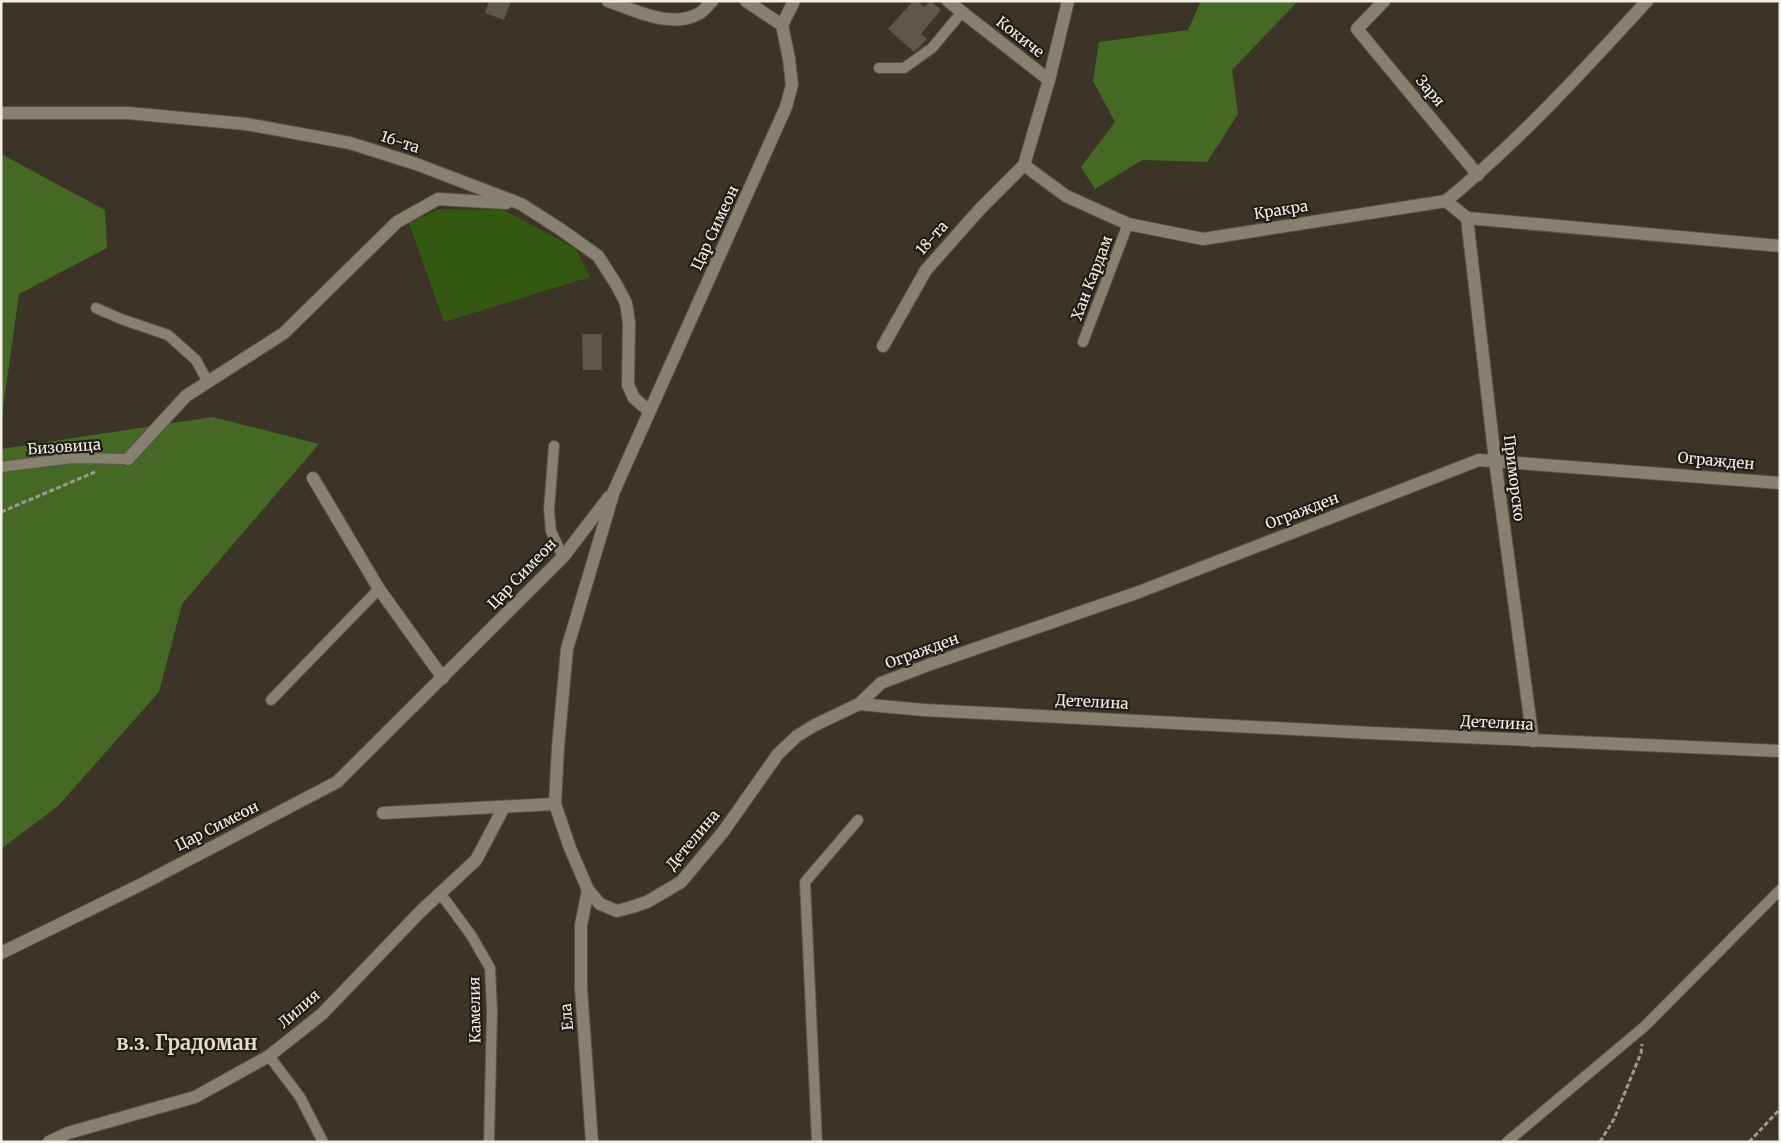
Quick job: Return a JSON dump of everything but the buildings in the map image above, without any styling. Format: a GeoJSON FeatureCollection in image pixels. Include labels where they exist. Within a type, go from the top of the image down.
{"type":"FeatureCollection","features":[{"type":"Feature","properties":{"kind":"street"},"geometry":{"type":"LineString","coordinates":[[608,1],[660,18],[681,20],[698,14],[712,1]]}},
{"type":"Feature","properties":{"kind":"street"},"geometry":{"type":"LineString","coordinates":[[746,1],[782,25],[794,1]]}},
{"type":"Feature","properties":{"kind":"street","name":"Кокиче"},"geometry":{"type":"LineString","coordinates":[[948,1],[1049,80]]}},
{"type":"Feature","properties":{"kind":"street"},"geometry":{"type":"LineString","coordinates":[[1024,164],[1049,80],[1068,1]]}},
{"type":"Feature","properties":{"kind":"street","name":"Заря"},"geometry":{"type":"LineString","coordinates":[[1384,1],[1357,29],[1478,175]]}},
{"type":"Feature","properties":{"kind":"street","name":"Кракра"},"geometry":{"type":"LineString","coordinates":[[1024,164],[1066,196],[1128,224],[1203,239],[1446,200],[1478,175],[1566,89],[1647,1]]}},
{"type":"Feature","properties":{"kind":"street","name":"Цар Симеон"},"geometry":{"type":"LineString","coordinates":[[1,953],[142,884],[337,782],[563,557],[614,491],[786,107],[792,85],[782,25]]}},
{"type":"Feature","properties":{"kind":"street","name":"16-та"},"geometry":{"type":"LineString","coordinates":[[1,113],[128,114],[256,126],[350,143],[416,164],[521,204],[598,256],[616,284],[626,303],[629,323],[628,385],[634,398],[649,411]]}},
{"type":"Feature","properties":{"kind":"street","name":"18-та"},"geometry":{"type":"LineString","coordinates":[[883,346],[926,270],[980,209],[1024,164]]}},
{"type":"Feature","properties":{"kind":"street"},"geometry":{"type":"LineString","coordinates":[[128,459],[186,396],[284,332],[397,222],[438,199],[521,204]]}},
{"type":"Feature","properties":{"kind":"street"},"geometry":{"type":"LineString","coordinates":[[1446,200],[1467,218],[1780,246]]}},
{"type":"Feature","properties":{"kind":"street","name":"Приморско"},"geometry":{"type":"LineString","coordinates":[[1467,218],[1495,460],[1533,741]]}},
{"type":"Feature","properties":{"kind":"street","name":"Огражден"},"geometry":{"type":"LineString","coordinates":[[859,704],[881,683],[1139,592],[1479,460],[1780,483]]}},
{"type":"Feature","properties":{"kind":"street"},"geometry":{"type":"LineString","coordinates":[[313,478],[379,589],[443,678]]}},
{"type":"Feature","properties":{"kind":"street","name":"Детелина"},"geometry":{"type":"LineString","coordinates":[[614,491],[567,649],[555,804],[570,848],[588,890],[600,904],[617,910],[647,902],[681,882],[724,832],[778,754],[797,736],[815,725],[859,704],[924,710],[1533,741],[1780,751]]}},
{"type":"Feature","properties":{"kind":"street"},"geometry":{"type":"LineString","coordinates":[[384,813],[555,804]]}},
{"type":"Feature","properties":{"kind":"street","name":"Лилия"},"geometry":{"type":"LineString","coordinates":[[49,1142],[68,1133],[195,1097],[269,1056],[322,1014],[421,910],[476,860],[504,807]]}},
{"type":"Feature","properties":{"kind":"street","name":"Ела"},"geometry":{"type":"LineString","coordinates":[[588,890],[581,925],[581,988],[592,1142]]}},
{"type":"Feature","properties":{"kind":"lane"},"geometry":{"type":"LineString","coordinates":[[879,68],[904,68],[932,48],[962,12]]}},
{"type":"Feature","properties":{"kind":"lane","name":"Хан Кардам"},"geometry":{"type":"LineString","coordinates":[[1083,342],[1128,224]]}},
{"type":"Feature","properties":{"kind":"lane"},"geometry":{"type":"LineString","coordinates":[[96,308],[120,319],[168,335],[196,360],[208,382]]}},
{"type":"Feature","properties":{"kind":"lane"},"geometry":{"type":"LineString","coordinates":[[554,446],[549,510],[551,531],[563,557]]}},
{"type":"Feature","properties":{"kind":"lane","name":"Бизовица"},"geometry":{"type":"LineString","coordinates":[[1,467],[72,458],[128,459]]}},
{"type":"Feature","properties":{"kind":"lane"},"geometry":{"type":"LineString","coordinates":[[271,700],[379,589]]}},
{"type":"Feature","properties":{"kind":"lane"},"geometry":{"type":"LineString","coordinates":[[817,1142],[805,882],[858,820]]}},
{"type":"Feature","properties":{"kind":"lane"},"geometry":{"type":"LineString","coordinates":[[1507,1142],[1645,1026],[1780,890]]}},
{"type":"Feature","properties":{"kind":"lane","name":"Камелия"},"geometry":{"type":"LineString","coordinates":[[440,893],[471,935],[490,968],[492,1011],[488,1142]]}},
{"type":"Feature","properties":{"kind":"lane"},"geometry":{"type":"LineString","coordinates":[[269,1056],[300,1097],[323,1142]]}},
{"type":"Feature","properties":{"kind":"path"},"geometry":{"type":"LineString","coordinates":[[1,512],[101,470]]}},
{"type":"Feature","properties":{"kind":"path"},"geometry":{"type":"LineString","coordinates":[[1600,1142],[1614,1119],[1641,1053],[1645,1026]]}},
{"type":"Feature","properties":{"kind":"path"},"geometry":{"type":"LineString","coordinates":[[1749,1142],[1780,1109]]}},
{"type":"Feature","properties":{"kind":"green space"},"geometry":{"type":"Polygon","coordinates":[[[1201,1],[1298,1],[1232,70],[1238,114],[1207,162],[1142,160],[1095,189],[1081,167],[1115,122],[1093,81],[1099,42],[1188,30],[1201,1]]]}},
{"type":"Feature","properties":{"kind":"green space"},"geometry":{"type":"Polygon","coordinates":[[[1,154],[105,210],[107,248],[19,294],[1,422],[1,154]]]}},
{"type":"Feature","properties":{"kind":"green space"},"geometry":{"type":"Polygon","coordinates":[[[440,209],[504,210],[576,249],[590,277],[444,322],[409,223],[440,209]]]}},
{"type":"Feature","properties":{"kind":"green space"},"geometry":{"type":"Polygon","coordinates":[[[212,417],[319,444],[182,604],[159,692],[58,806],[1,849],[1,449],[212,417]]]}},
{"type":"Feature","properties":{"kind":"district","name":"в.з. Градоман"},"geometry":{"type":"Point","coordinates":[187,1043]}}]}
